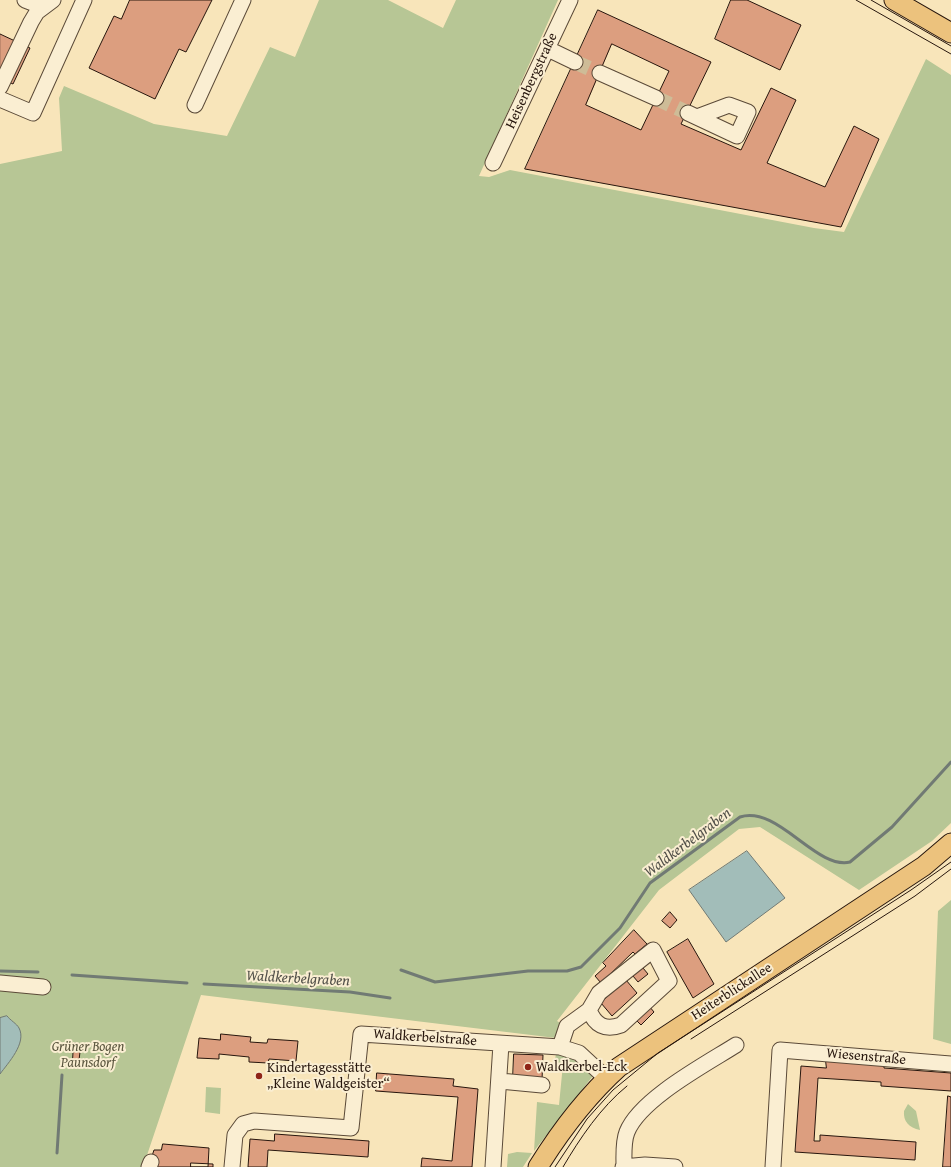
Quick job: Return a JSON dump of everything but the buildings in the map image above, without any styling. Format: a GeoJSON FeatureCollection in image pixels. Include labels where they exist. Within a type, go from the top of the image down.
{"type":"FeatureCollection","features":[{"type":"Feature","properties":{"kind":"main road"},"geometry":{"type":"LineString","coordinates":[[894,0],[951,33]]}},
{"type":"Feature","properties":{"kind":"main road","name":"Heiterblickallee"},"geometry":{"type":"LineString","coordinates":[[538,1167],[570,1120],[606,1078],[619,1067],[924,866],[951,843]]}},
{"type":"Feature","properties":{"kind":"street"},"geometry":{"type":"LineString","coordinates":[[24,0],[48,4]]}},
{"type":"Feature","properties":{"kind":"street"},"geometry":{"type":"LineString","coordinates":[[0,99],[33,113],[84,0]]}},
{"type":"Feature","properties":{"kind":"street"},"geometry":{"type":"LineString","coordinates":[[195,105],[243,0]]}},
{"type":"Feature","properties":{"kind":"street","name":"Heisenbergstraße"},"geometry":{"type":"LineString","coordinates":[[493,163],[548,50],[570,0]]}},
{"type":"Feature","properties":{"kind":"street"},"geometry":{"type":"LineString","coordinates":[[0,88],[31,22],[48,4]]}},
{"type":"Feature","properties":{"kind":"street"},"geometry":{"type":"LineString","coordinates":[[548,50],[575,62]]}},
{"type":"Feature","properties":{"kind":"street"},"geometry":{"type":"LineString","coordinates":[[600,73],[656,98]]}},
{"type":"Feature","properties":{"kind":"street"},"geometry":{"type":"LineString","coordinates":[[560,1048],[567,1026],[589,1010],[599,993],[653,950],[669,981],[617,1026],[604,1027],[593,1020],[589,1010]]}},
{"type":"Feature","properties":{"kind":"street"},"geometry":{"type":"LineString","coordinates":[[0,983],[43,986]]}},
{"type":"Feature","properties":{"kind":"street","name":"Waldkerbelstraße"},"geometry":{"type":"LineString","coordinates":[[232,1167],[235,1135],[243,1124],[254,1121],[351,1128],[361,1034],[560,1048],[579,1053],[606,1078]]}},
{"type":"Feature","properties":{"kind":"street"},"geometry":{"type":"LineString","coordinates":[[493,1167],[500,1082],[501,1044]]}},
{"type":"Feature","properties":{"kind":"street"},"geometry":{"type":"LineString","coordinates":[[674,1167],[645,1165],[623,1166],[625,1138],[630,1124],[640,1113],[675,1084],[736,1045]]}},
{"type":"Feature","properties":{"kind":"street","name":"Wiesenstraße"},"geometry":{"type":"LineString","coordinates":[[773,1167],[780,1050],[951,1064]]}},
{"type":"Feature","properties":{"kind":"street"},"geometry":{"type":"LineString","coordinates":[[500,1082],[542,1085]]}},
{"type":"Feature","properties":{"kind":"green space","name":"Grüner Bogen Paunsdorf"},"geometry":{"type":"Polygon","coordinates":[[[319,0],[388,0],[443,28],[456,0],[558,0],[479,176],[489,177],[510,170],[814,228],[844,232],[926,59],[951,75],[951,823],[932,841],[859,890],[760,827],[739,829],[659,890],[557,1021],[562,1024],[556,1038],[201,995],[143,1167],[0,1167],[0,164],[62,151],[59,98],[64,86],[154,124],[227,136],[270,47],[295,57],[319,0]]]}},
{"type":"Feature","properties":{"kind":"green space"},"geometry":{"type":"Polygon","coordinates":[[[951,900],[951,1044],[933,1039],[938,911],[951,900]]]}},
{"type":"Feature","properties":{"kind":"green space"},"geometry":{"type":"Polygon","coordinates":[[[556,1051],[577,1056],[596,1072],[534,1151],[537,1102],[559,1105],[563,1064],[555,1063],[556,1051]]]}},
{"type":"Feature","properties":{"kind":"green space"},"geometry":{"type":"Polygon","coordinates":[[[206,1087],[221,1088],[220,1114],[205,1112],[206,1087]]]}},
{"type":"Feature","properties":{"kind":"green space"},"geometry":{"type":"Polygon","coordinates":[[[908,1104],[916,1111],[920,1130],[913,1128],[906,1121],[904,1111],[908,1104]]]}},
{"type":"Feature","properties":{"kind":"green space"},"geometry":{"type":"Polygon","coordinates":[[[517,1152],[532,1153],[523,1167],[507,1167],[508,1154],[517,1152]]]}},
{"type":"Feature","properties":{"kind":"water"},"geometry":{"type":"Polygon","coordinates":[[[747,851],[785,898],[726,942],[689,890],[747,851]]]}},
{"type":"Feature","properties":{"kind":"water"},"geometry":{"type":"Polygon","coordinates":[[[7,1016],[19,1028],[21,1040],[12,1059],[0,1074],[0,1018],[7,1016]]]}},
{"type":"Feature","properties":{"kind":"waterway","name":"Waldkerbelgraben"},"geometry":{"type":"LineString","coordinates":[[401,970],[435,982],[528,971],[567,971],[581,967],[620,928],[650,883],[740,817],[754,816],[768,820],[783,828],[824,857],[837,862],[850,862],[892,827],[951,762]]}},
{"type":"Feature","properties":{"kind":"waterway","name":"Waldkerbelgraben"},"geometry":{"type":"LineString","coordinates":[[0,971],[38,972]]}},
{"type":"Feature","properties":{"kind":"waterway","name":"Waldkerbelgraben"},"geometry":{"type":"LineString","coordinates":[[72,975],[187,983]]}},
{"type":"Feature","properties":{"kind":"waterway","name":"Waldkerbelgraben"},"geometry":{"type":"LineString","coordinates":[[204,984],[350,992],[390,998]]}},
{"type":"Feature","properties":{"kind":"waterway"},"geometry":{"type":"LineString","coordinates":[[57,1153],[62,1075]]}},
{"type":"Feature","properties":{"kind":"tunnel"},"geometry":{"type":"LineString","coordinates":[[575,62],[600,73]]}},
{"type":"Feature","properties":{"kind":"tunnel"},"geometry":{"type":"LineString","coordinates":[[656,98],[688,113]]}},
{"type":"Feature","properties":{"kind":"tram line"},"geometry":{"type":"LineString","coordinates":[[856,0],[951,54]]}},
{"type":"Feature","properties":{"kind":"tram line"},"geometry":{"type":"LineString","coordinates":[[871,0],[951,46]]}},
{"type":"Feature","properties":{"kind":"tram line"},"geometry":{"type":"LineString","coordinates":[[555,1167],[587,1119],[613,1090],[658,1053],[911,890],[951,862]]}},
{"type":"Feature","properties":{"kind":"tram line"},"geometry":{"type":"LineString","coordinates":[[691,1039],[915,896],[951,869]]}},
{"type":"Feature","properties":{"kind":"tram line"},"geometry":{"type":"LineString","coordinates":[[563,1167],[600,1113],[608,1103],[627,1086]]}},
{"type":"Feature","properties":{"kind":"place","name":"Waldkerbel-Eck"},"geometry":{"type":"Point","coordinates":[528,1067]}},
{"type":"Feature","properties":{"kind":"place","name":"Kindertagesstätte „Kleine Waldgeister“"},"geometry":{"type":"Point","coordinates":[259,1076]}}]}
